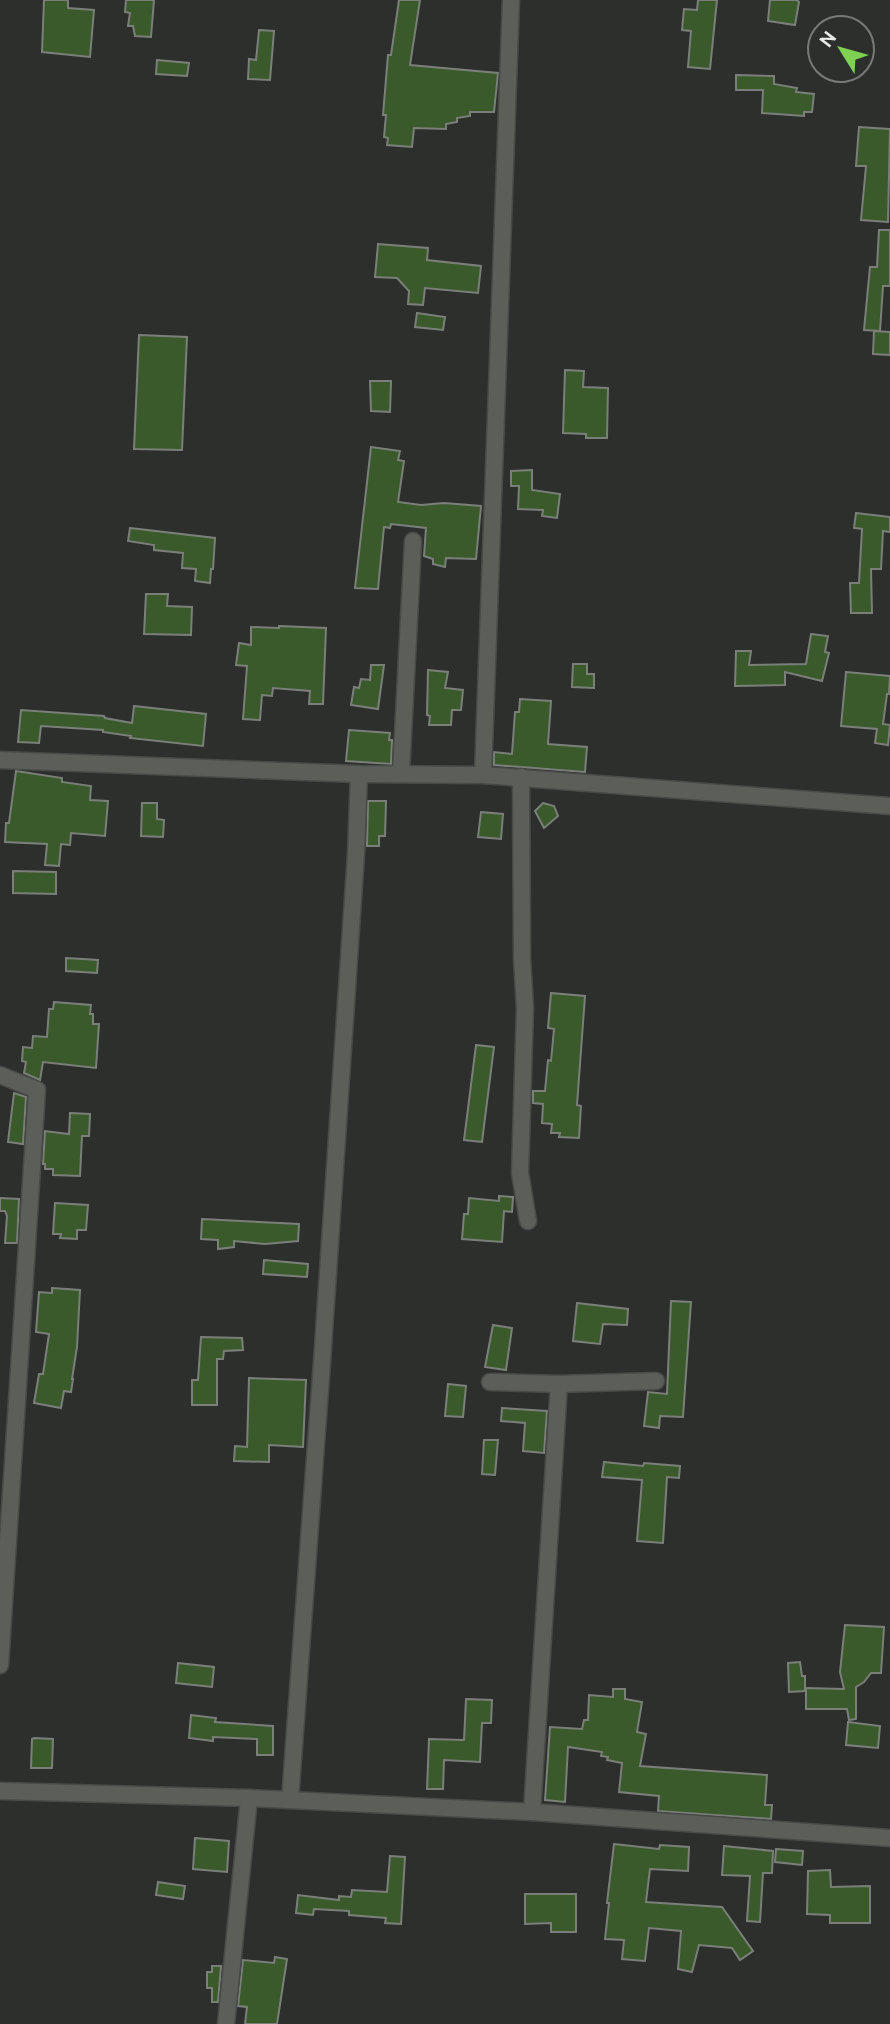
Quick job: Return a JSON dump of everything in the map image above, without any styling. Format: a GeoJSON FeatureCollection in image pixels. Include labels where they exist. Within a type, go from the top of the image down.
{"type":"FeatureCollection","features":[{"type":"Feature","properties":{"kind":"street"},"geometry":{"type":"LineString","coordinates":[[483,775],[511,0]]}},
{"type":"Feature","properties":{"kind":"street"},"geometry":{"type":"LineString","coordinates":[[401,773],[413,541]]}},
{"type":"Feature","properties":{"kind":"street"},"geometry":{"type":"LineString","coordinates":[[0,771],[0,760],[359,774],[483,775],[890,806]]}},
{"type":"Feature","properties":{"kind":"street"},"geometry":{"type":"LineString","coordinates":[[290,1800],[326,1307],[359,774]]}},
{"type":"Feature","properties":{"kind":"street"},"geometry":{"type":"LineString","coordinates":[[521,777],[522,958],[525,1008],[520,1173],[527,1221]]}},
{"type":"Feature","properties":{"kind":"street"},"geometry":{"type":"LineString","coordinates":[[0,1075],[37,1090],[0,1665]]}},
{"type":"Feature","properties":{"kind":"street"},"geometry":{"type":"LineString","coordinates":[[490,1382],[559,1384],[656,1381]]}},
{"type":"Feature","properties":{"kind":"street"},"geometry":{"type":"LineString","coordinates":[[532,1812],[559,1384]]}},
{"type":"Feature","properties":{"kind":"street"},"geometry":{"type":"LineString","coordinates":[[0,1791],[249,1798],[532,1812],[890,1838]]}},
{"type":"Feature","properties":{"kind":"street"},"geometry":{"type":"LineString","coordinates":[[226,2024],[249,1798]]}},
{"type":"Feature","properties":{"kind":"building"},"geometry":{"type":"Polygon","coordinates":[[[44,0],[68,0],[68,8],[94,10],[90,57],[42,52],[44,0]]]}},
{"type":"Feature","properties":{"kind":"building"},"geometry":{"type":"Polygon","coordinates":[[[126,0],[154,0],[151,37],[135,36],[133,26],[128,26],[130,13],[125,12],[126,0]]]}},
{"type":"Feature","properties":{"kind":"building"},"geometry":{"type":"Polygon","coordinates":[[[399,0],[420,0],[410,65],[498,73],[494,112],[470,112],[470,116],[457,118],[457,122],[446,124],[446,129],[414,128],[412,147],[387,145],[388,138],[384,137],[388,55],[391,55],[399,0]]]}},
{"type":"Feature","properties":{"kind":"building"},"geometry":{"type":"Polygon","coordinates":[[[698,0],[717,0],[710,69],[688,67],[691,31],[682,30],[684,9],[697,10],[698,0]]]}},
{"type":"Feature","properties":{"kind":"building"},"geometry":{"type":"Polygon","coordinates":[[[770,0],[799,2],[795,25],[768,21],[770,0]]]}},
{"type":"Feature","properties":{"kind":"building"},"geometry":{"type":"Polygon","coordinates":[[[259,30],[274,31],[270,80],[248,79],[249,59],[256,60],[259,30]]]}},
{"type":"Feature","properties":{"kind":"building"},"geometry":{"type":"Polygon","coordinates":[[[157,60],[189,63],[187,76],[156,74],[157,60]]]}},
{"type":"Feature","properties":{"kind":"building"},"geometry":{"type":"Polygon","coordinates":[[[736,75],[774,76],[774,84],[797,88],[796,92],[814,94],[812,112],[804,112],[804,116],[762,113],[763,90],[736,90],[736,75]]]}},
{"type":"Feature","properties":{"kind":"building"},"geometry":{"type":"Polygon","coordinates":[[[859,127],[890,129],[888,222],[861,220],[866,166],[856,166],[859,127]]]}},
{"type":"Feature","properties":{"kind":"building"},"geometry":{"type":"Polygon","coordinates":[[[879,230],[890,230],[890,286],[883,286],[880,331],[864,330],[870,267],[877,267],[879,230]]]}},
{"type":"Feature","properties":{"kind":"building"},"geometry":{"type":"Polygon","coordinates":[[[378,244],[428,248],[427,260],[481,266],[478,293],[425,288],[423,305],[408,304],[409,291],[397,278],[375,277],[378,244]]]}},
{"type":"Feature","properties":{"kind":"building"},"geometry":{"type":"Polygon","coordinates":[[[417,313],[445,317],[443,330],[415,327],[417,313]]]}},
{"type":"Feature","properties":{"kind":"building"},"geometry":{"type":"Polygon","coordinates":[[[874,331],[890,332],[890,355],[873,354],[874,331]]]}},
{"type":"Feature","properties":{"kind":"building"},"geometry":{"type":"Polygon","coordinates":[[[139,335],[187,337],[182,450],[134,449],[139,335]]]}},
{"type":"Feature","properties":{"kind":"building"},"geometry":{"type":"Polygon","coordinates":[[[565,370],[584,371],[583,387],[608,388],[607,438],[586,438],[586,434],[563,433],[565,370]]]}},
{"type":"Feature","properties":{"kind":"building"},"geometry":{"type":"Polygon","coordinates":[[[370,381],[391,381],[390,412],[371,411],[370,381]]]}},
{"type":"Feature","properties":{"kind":"building"},"geometry":{"type":"Polygon","coordinates":[[[371,447],[400,451],[398,460],[404,461],[398,502],[481,506],[476,559],[446,558],[445,567],[433,564],[433,559],[424,556],[426,528],[391,524],[390,528],[384,527],[378,589],[355,588],[371,447]]]}},
{"type":"Feature","properties":{"kind":"building"},"geometry":{"type":"Polygon","coordinates":[[[532,470],[532,490],[560,494],[557,518],[542,516],[543,510],[518,509],[519,486],[511,486],[511,471],[532,470]]]}},
{"type":"Feature","properties":{"kind":"building"},"geometry":{"type":"Polygon","coordinates":[[[856,513],[890,517],[890,532],[883,531],[881,569],[871,569],[872,613],[851,613],[850,583],[859,583],[862,529],[854,528],[856,513]]]}},
{"type":"Feature","properties":{"kind":"building"},"geometry":{"type":"Polygon","coordinates":[[[130,528],[215,538],[210,583],[195,581],[196,569],[182,568],[183,553],[154,550],[154,545],[128,541],[130,528]]]}},
{"type":"Feature","properties":{"kind":"building"},"geometry":{"type":"Polygon","coordinates":[[[146,594],[168,594],[167,606],[192,607],[191,635],[144,634],[146,594]]]}},
{"type":"Feature","properties":{"kind":"building"},"geometry":{"type":"Polygon","coordinates":[[[251,627],[326,628],[323,704],[309,704],[310,691],[273,688],[272,696],[262,695],[260,720],[243,719],[247,666],[236,665],[239,643],[251,645],[251,627]]]}},
{"type":"Feature","properties":{"kind":"building"},"geometry":{"type":"Polygon","coordinates":[[[811,634],[828,636],[825,652],[829,653],[822,681],[785,672],[785,685],[735,686],[736,651],[751,651],[749,665],[806,664],[811,634]]]}},
{"type":"Feature","properties":{"kind":"building"},"geometry":{"type":"Polygon","coordinates":[[[573,664],[587,664],[587,674],[594,674],[594,688],[572,687],[573,664]]]}},
{"type":"Feature","properties":{"kind":"building"},"geometry":{"type":"Polygon","coordinates":[[[371,665],[384,665],[378,709],[351,705],[354,687],[359,688],[361,679],[370,680],[371,665]]]}},
{"type":"Feature","properties":{"kind":"building"},"geometry":{"type":"Polygon","coordinates":[[[428,670],[448,672],[445,688],[463,690],[461,710],[452,710],[451,725],[429,725],[428,670]]]}},
{"type":"Feature","properties":{"kind":"building"},"geometry":{"type":"Polygon","coordinates":[[[846,672],[890,676],[883,724],[890,725],[888,745],[875,743],[877,729],[841,726],[846,672]]]}},
{"type":"Feature","properties":{"kind":"building"},"geometry":{"type":"Polygon","coordinates":[[[520,699],[551,701],[548,744],[587,747],[585,772],[494,765],[494,752],[512,754],[515,712],[519,712],[520,699]]]}},
{"type":"Feature","properties":{"kind":"building"},"geometry":{"type":"Polygon","coordinates":[[[134,706],[206,714],[203,746],[130,738],[131,736],[103,730],[41,726],[39,743],[18,742],[21,710],[104,716],[132,723],[134,706]]]}},
{"type":"Feature","properties":{"kind":"building"},"geometry":{"type":"Polygon","coordinates":[[[349,730],[390,733],[391,764],[346,761],[349,730]]]}},
{"type":"Feature","properties":{"kind":"building"},"geometry":{"type":"Polygon","coordinates":[[[16,771],[62,778],[62,782],[91,786],[90,800],[108,801],[105,836],[71,833],[70,845],[61,844],[59,866],[45,865],[47,844],[5,842],[16,771]]]}},
{"type":"Feature","properties":{"kind":"building"},"geometry":{"type":"Polygon","coordinates":[[[368,801],[386,801],[385,836],[379,836],[379,846],[367,846],[368,801]]]}},
{"type":"Feature","properties":{"kind":"building"},"geometry":{"type":"Polygon","coordinates":[[[142,803],[157,803],[157,819],[164,820],[163,837],[141,836],[142,803]]]}},
{"type":"Feature","properties":{"kind":"building"},"geometry":{"type":"Polygon","coordinates":[[[543,803],[554,806],[558,816],[544,828],[535,811],[543,803]]]}},
{"type":"Feature","properties":{"kind":"building"},"geometry":{"type":"Polygon","coordinates":[[[481,812],[503,814],[501,839],[478,837],[481,812]]]}},
{"type":"Feature","properties":{"kind":"building"},"geometry":{"type":"Polygon","coordinates":[[[13,871],[56,872],[56,894],[13,893],[13,871]]]}},
{"type":"Feature","properties":{"kind":"building"},"geometry":{"type":"Polygon","coordinates":[[[66,958],[98,960],[97,973],[66,971],[66,958]]]}},
{"type":"Feature","properties":{"kind":"building"},"geometry":{"type":"Polygon","coordinates":[[[551,993],[585,996],[577,1105],[581,1106],[579,1138],[559,1137],[560,1133],[551,1133],[552,1124],[542,1123],[543,1104],[533,1103],[533,1091],[545,1091],[548,1060],[551,1061],[554,1029],[548,1028],[551,993]]]}},
{"type":"Feature","properties":{"kind":"building"},"geometry":{"type":"Polygon","coordinates":[[[54,1002],[91,1005],[93,1024],[99,1024],[96,1068],[43,1062],[40,1080],[24,1073],[26,1062],[22,1061],[23,1047],[32,1048],[33,1036],[47,1037],[49,1009],[53,1009],[54,1002]]]}},
{"type":"Feature","properties":{"kind":"building"},"geometry":{"type":"Polygon","coordinates":[[[476,1045],[494,1047],[482,1142],[464,1140],[476,1045]]]}},
{"type":"Feature","properties":{"kind":"building"},"geometry":{"type":"Polygon","coordinates":[[[14,1093],[26,1097],[23,1144],[8,1142],[14,1093]]]}},
{"type":"Feature","properties":{"kind":"building"},"geometry":{"type":"Polygon","coordinates":[[[70,1113],[90,1114],[89,1136],[82,1136],[80,1176],[53,1175],[53,1169],[45,1169],[43,1164],[45,1131],[69,1134],[70,1113]]]}},
{"type":"Feature","properties":{"kind":"building"},"geometry":{"type":"Polygon","coordinates":[[[499,1196],[513,1197],[512,1212],[504,1211],[502,1242],[462,1239],[464,1214],[468,1214],[469,1198],[499,1201],[499,1196]]]}},
{"type":"Feature","properties":{"kind":"building"},"geometry":{"type":"Polygon","coordinates":[[[0,1198],[19,1199],[17,1243],[5,1243],[7,1216],[5,1211],[0,1211],[0,1198]]]}},
{"type":"Feature","properties":{"kind":"building"},"geometry":{"type":"Polygon","coordinates":[[[55,1203],[88,1205],[86,1230],[77,1230],[77,1239],[60,1238],[61,1234],[53,1234],[55,1203]]]}},
{"type":"Feature","properties":{"kind":"building"},"geometry":{"type":"Polygon","coordinates":[[[202,1219],[299,1224],[298,1241],[265,1244],[234,1241],[234,1247],[218,1249],[218,1240],[201,1239],[202,1219]]]}},
{"type":"Feature","properties":{"kind":"building"},"geometry":{"type":"Polygon","coordinates":[[[264,1260],[308,1264],[307,1277],[263,1274],[264,1260]]]}},
{"type":"Feature","properties":{"kind":"building"},"geometry":{"type":"Polygon","coordinates":[[[52,1288],[80,1290],[71,1392],[64,1391],[61,1408],[34,1403],[39,1374],[43,1374],[49,1334],[36,1332],[39,1292],[52,1293],[52,1288]]]}},
{"type":"Feature","properties":{"kind":"building"},"geometry":{"type":"Polygon","coordinates":[[[671,1301],[691,1302],[683,1417],[660,1416],[659,1428],[644,1426],[648,1392],[667,1394],[671,1301]]]}},
{"type":"Feature","properties":{"kind":"building"},"geometry":{"type":"Polygon","coordinates":[[[577,1303],[628,1309],[627,1325],[603,1324],[600,1344],[573,1341],[577,1303]]]}},
{"type":"Feature","properties":{"kind":"building"},"geometry":{"type":"Polygon","coordinates":[[[493,1325],[512,1328],[506,1370],[485,1367],[493,1325]]]}},
{"type":"Feature","properties":{"kind":"building"},"geometry":{"type":"Polygon","coordinates":[[[201,1337],[242,1338],[243,1350],[224,1351],[223,1359],[217,1359],[217,1405],[192,1405],[192,1380],[198,1380],[201,1337]]]}},
{"type":"Feature","properties":{"kind":"building"},"geometry":{"type":"Polygon","coordinates":[[[249,1378],[306,1380],[303,1447],[269,1445],[269,1462],[234,1461],[235,1446],[247,1447],[249,1378]]]}},
{"type":"Feature","properties":{"kind":"building"},"geometry":{"type":"Polygon","coordinates":[[[448,1384],[466,1386],[463,1417],[445,1416],[448,1384]]]}},
{"type":"Feature","properties":{"kind":"building"},"geometry":{"type":"Polygon","coordinates":[[[502,1408],[547,1411],[544,1453],[523,1451],[525,1423],[501,1421],[502,1408]]]}},
{"type":"Feature","properties":{"kind":"building"},"geometry":{"type":"Polygon","coordinates":[[[484,1440],[498,1440],[495,1475],[482,1474],[484,1440]]]}},
{"type":"Feature","properties":{"kind":"building"},"geometry":{"type":"Polygon","coordinates":[[[604,1462],[680,1466],[679,1478],[667,1477],[663,1543],[637,1541],[642,1480],[602,1477],[604,1462]]]}},
{"type":"Feature","properties":{"kind":"building"},"geometry":{"type":"Polygon","coordinates":[[[845,1625],[884,1627],[881,1673],[871,1673],[856,1687],[856,1719],[849,1720],[847,1709],[806,1709],[806,1688],[844,1689],[840,1672],[845,1625]]]}},
{"type":"Feature","properties":{"kind":"building"},"geometry":{"type":"Polygon","coordinates":[[[800,1662],[802,1676],[805,1676],[805,1691],[789,1692],[788,1663],[800,1662]]]}},
{"type":"Feature","properties":{"kind":"building"},"geometry":{"type":"Polygon","coordinates":[[[178,1663],[214,1667],[212,1687],[176,1683],[178,1663]]]}},
{"type":"Feature","properties":{"kind":"building"},"geometry":{"type":"Polygon","coordinates":[[[613,1689],[625,1689],[625,1699],[642,1702],[637,1732],[646,1734],[640,1766],[767,1775],[765,1805],[772,1805],[771,1819],[658,1811],[659,1796],[619,1792],[622,1763],[607,1760],[608,1757],[601,1756],[602,1752],[568,1747],[565,1802],[545,1800],[550,1727],[582,1729],[584,1720],[588,1720],[589,1695],[613,1697],[613,1689]]]}},
{"type":"Feature","properties":{"kind":"building"},"geometry":{"type":"Polygon","coordinates":[[[466,1699],[492,1700],[491,1723],[482,1723],[480,1762],[444,1760],[443,1789],[427,1789],[429,1739],[464,1740],[466,1699]]]}},
{"type":"Feature","properties":{"kind":"building"},"geometry":{"type":"Polygon","coordinates":[[[191,1715],[216,1718],[215,1722],[273,1726],[273,1755],[257,1755],[257,1739],[213,1737],[213,1741],[189,1738],[191,1715]]]}},
{"type":"Feature","properties":{"kind":"building"},"geometry":{"type":"Polygon","coordinates":[[[848,1722],[880,1726],[878,1748],[846,1745],[848,1722]]]}},
{"type":"Feature","properties":{"kind":"building"},"geometry":{"type":"Polygon","coordinates":[[[34,1738],[53,1739],[52,1768],[31,1768],[34,1738]]]}},
{"type":"Feature","properties":{"kind":"building"},"geometry":{"type":"Polygon","coordinates":[[[195,1838],[229,1841],[227,1872],[193,1869],[195,1838]]]}},
{"type":"Feature","properties":{"kind":"building"},"geometry":{"type":"Polygon","coordinates":[[[614,1844],[659,1849],[660,1845],[689,1847],[688,1871],[650,1869],[646,1902],[722,1907],[753,1951],[740,1960],[732,1948],[699,1945],[692,1972],[678,1969],[681,1931],[649,1928],[645,1961],[622,1959],[624,1940],[605,1939],[614,1844]]]}},
{"type":"Feature","properties":{"kind":"building"},"geometry":{"type":"Polygon","coordinates":[[[724,1846],[773,1851],[772,1873],[763,1873],[760,1922],[747,1921],[750,1876],[722,1875],[724,1846]]]}},
{"type":"Feature","properties":{"kind":"building"},"geometry":{"type":"Polygon","coordinates":[[[776,1849],[803,1851],[802,1865],[775,1862],[776,1849]]]}},
{"type":"Feature","properties":{"kind":"building"},"geometry":{"type":"Polygon","coordinates":[[[390,1856],[405,1857],[401,1924],[385,1923],[386,1918],[349,1915],[349,1911],[314,1909],[313,1915],[296,1913],[298,1895],[339,1900],[339,1896],[351,1897],[352,1890],[387,1892],[390,1856]]]}},
{"type":"Feature","properties":{"kind":"building"},"geometry":{"type":"Polygon","coordinates":[[[830,1870],[831,1887],[870,1886],[870,1923],[830,1923],[830,1915],[807,1914],[808,1871],[830,1870]]]}},
{"type":"Feature","properties":{"kind":"building"},"geometry":{"type":"Polygon","coordinates":[[[158,1882],[185,1886],[183,1899],[156,1895],[158,1882]]]}},
{"type":"Feature","properties":{"kind":"building"},"geometry":{"type":"Polygon","coordinates":[[[525,1894],[576,1894],[576,1932],[551,1932],[551,1923],[525,1924],[525,1894]]]}},
{"type":"Feature","properties":{"kind":"building"},"geometry":{"type":"Polygon","coordinates":[[[275,1957],[287,1959],[277,2024],[245,2024],[247,2007],[238,2006],[243,1960],[274,1963],[275,1957]]]}},
{"type":"Feature","properties":{"kind":"building"},"geometry":{"type":"Polygon","coordinates":[[[212,1966],[221,1966],[218,2002],[212,2002],[212,1988],[207,1988],[207,1972],[212,1972],[212,1966]]]}}]}
